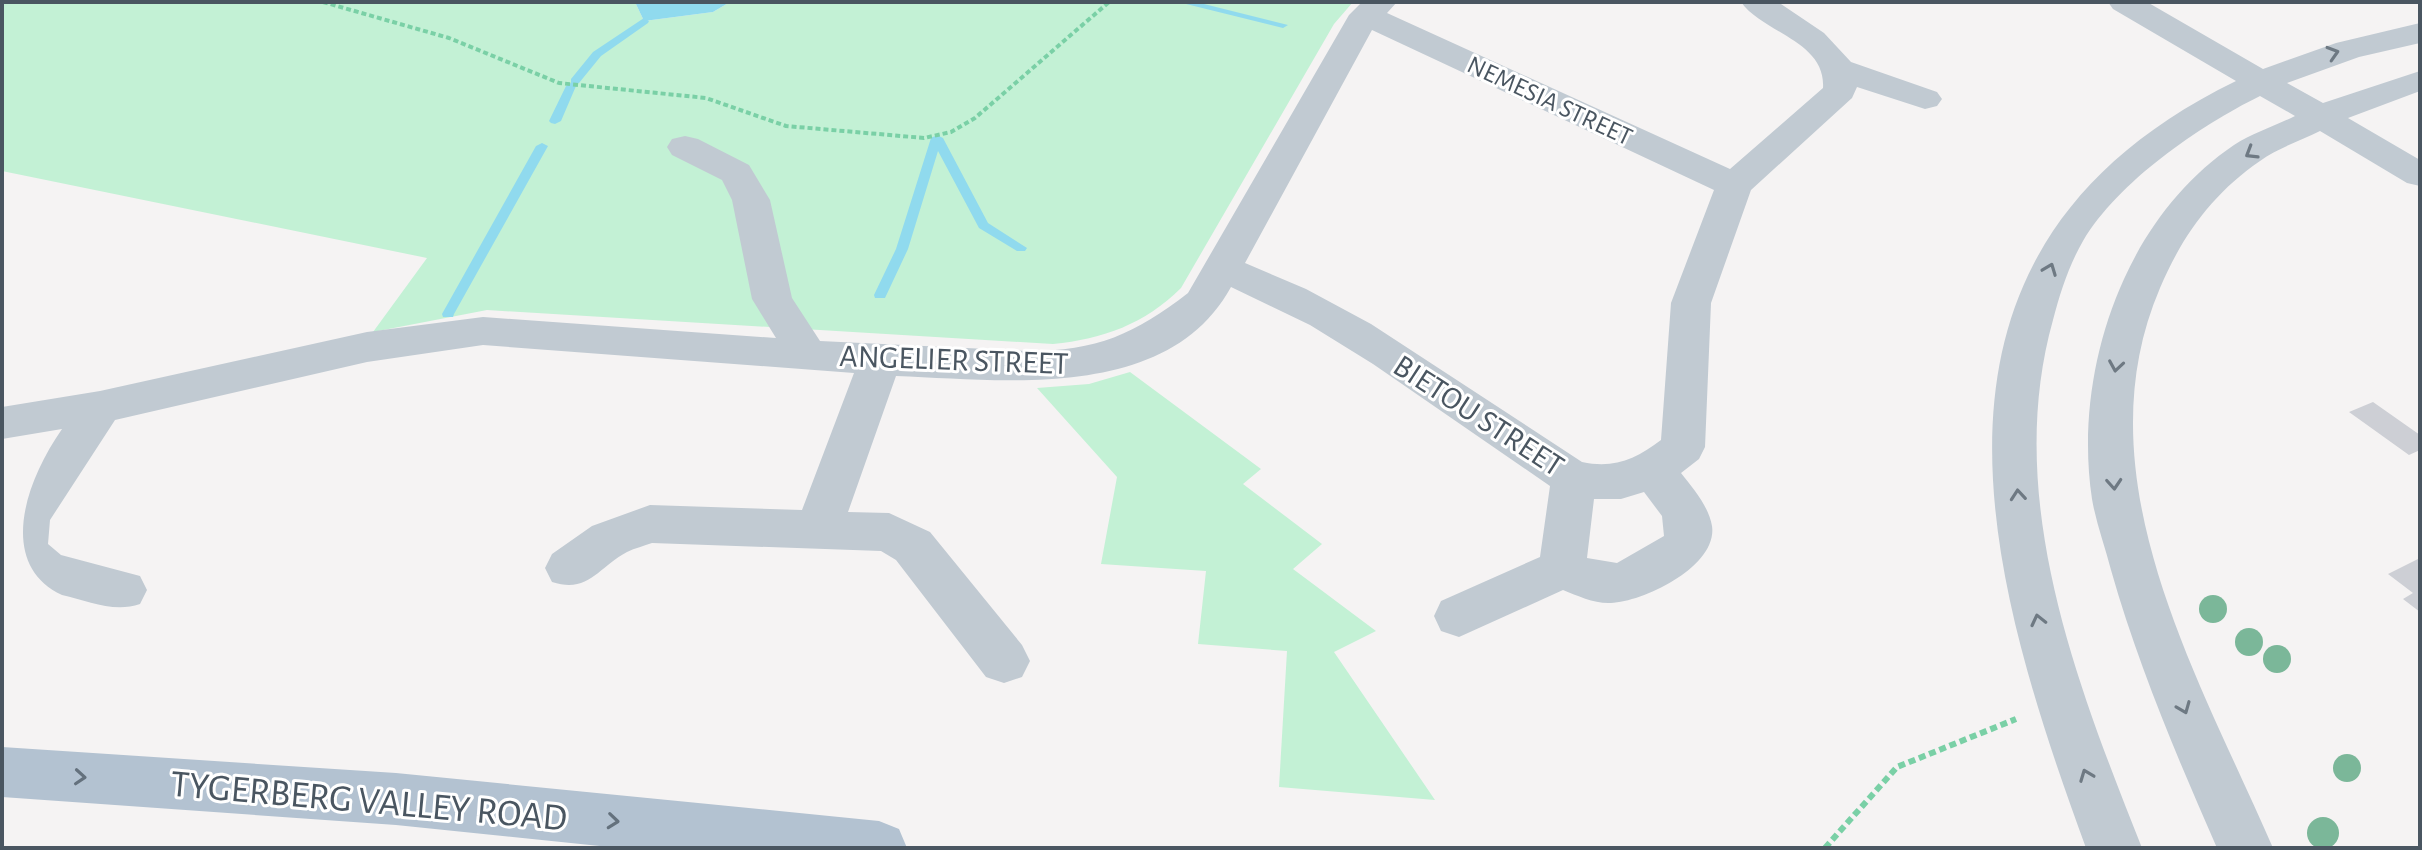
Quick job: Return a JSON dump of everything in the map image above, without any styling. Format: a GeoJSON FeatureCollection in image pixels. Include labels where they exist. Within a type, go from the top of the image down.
{"type":"FeatureCollection","features":[{"type":"Feature","properties":{"kind":"main road","name":"TYGERBERG VALLEY ROAD"},"geometry":{"type":"LineString","coordinates":[[2,772],[396,799],[879,848]]}},
{"type":"Feature","properties":{"kind":"street"},"geometry":{"type":"LineString","coordinates":[[1757,2],[1826,52],[1841,70],[1925,99]]}},
{"type":"Feature","properties":{"kind":"street"},"geometry":{"type":"LineString","coordinates":[[2124,2],[2420,175]]}},
{"type":"Feature","properties":{"kind":"street","name":"NEMESIA STREET"},"geometry":{"type":"LineString","coordinates":[[1373,9],[1734,185]]}},
{"type":"Feature","properties":{"kind":"street","name":"ANGELIER STREET"},"geometry":{"type":"LineString","coordinates":[[2,423],[100,407],[367,347],[483,331],[880,360],[1057,366],[1114,355],[1153,340],[1203,302],[1373,9]]}},
{"type":"Feature","properties":{"kind":"street"},"geometry":{"type":"LineString","coordinates":[[2114,848],[2048,667],[2027,573],[2014,444],[2023,342],[2055,256],[2070,230],[2099,196],[2178,129],[2261,82],[2328,54],[2420,33]]}},
{"type":"Feature","properties":{"kind":"street","name":"BIETOU STREET"},"geometry":{"type":"LineString","coordinates":[[1224,269],[1275,289],[1310,308],[1469,406],[1574,477],[1615,482],[1653,472],[1683,447],[1691,303],[1734,185],[1840,91],[1841,70]]}},
{"type":"Feature","properties":{"kind":"street"},"geometry":{"type":"LineString","coordinates":[[2245,848],[2197,741],[2140,590],[2114,491],[2113,386],[2119,350],[2146,269],[2166,233],[2191,203],[2247,154],[2392,88],[2420,81]]}},
{"type":"Feature","properties":{"kind":"street"},"geometry":{"type":"LineString","coordinates":[[685,147],[736,173],[751,200],[772,299],[807,354]]}},
{"type":"Feature","properties":{"kind":"street"},"geometry":{"type":"LineString","coordinates":[[819,529],[880,360]]}},
{"type":"Feature","properties":{"kind":"street"},"geometry":{"type":"LineString","coordinates":[[100,407],[27,517],[24,552],[47,571],[123,590]]}},
{"type":"Feature","properties":{"kind":"street"},"geometry":{"type":"LineString","coordinates":[[1459,616],[1562,569],[1613,584],[1666,563],[1681,552],[1688,538],[1689,521],[1683,505],[1653,472]]}},
{"type":"Feature","properties":{"kind":"street"},"geometry":{"type":"LineString","coordinates":[[1562,569],[1574,477]]}},
{"type":"Feature","properties":{"kind":"street"},"geometry":{"type":"LineString","coordinates":[[569,568],[609,539],[650,524],[875,529],[902,537],[913,546],[1004,661]]}},
{"type":"Feature","properties":{"kind":"path"},"geometry":{"type":"LineString","coordinates":[[323,2],[449,38],[559,83],[706,98],[786,126],[924,138],[951,132],[975,118],[1109,2]]}},
{"type":"Feature","properties":{"kind":"path"},"geometry":{"type":"LineString","coordinates":[[1825,848],[1897,767],[2016,719]]}},
{"type":"Feature","properties":{"kind":"green space"},"geometry":{"type":"Polygon","coordinates":[[[2,2],[635,2],[644,21],[713,12],[730,2],[1353,2],[1334,24],[1181,288],[1153,311],[1122,328],[1053,344],[487,310],[373,332],[427,258],[2,171],[2,2]]]}},
{"type":"Feature","properties":{"kind":"green space"},"geometry":{"type":"Polygon","coordinates":[[[1130,372],[1261,469],[1243,484],[1322,544],[1293,569],[1376,631],[1334,652],[1435,800],[1279,787],[1287,651],[1198,644],[1206,571],[1101,564],[1117,477],[1037,388],[1089,384],[1130,372]]]}},
{"type":"Feature","properties":{"kind":"water"},"geometry":{"type":"Polygon","coordinates":[[[635,2],[730,2],[713,12],[644,21],[635,2]]]}},
{"type":"Feature","properties":{"kind":"building"},"geometry":{"type":"Polygon","coordinates":[[[2373,402],[2420,435],[2420,450],[2409,455],[2349,412],[2373,402]]]}},
{"type":"Feature","properties":{"kind":"building"},"geometry":{"type":"Polygon","coordinates":[[[2420,558],[2420,612],[2403,599],[2413,593],[2388,574],[2420,558]]]}},
{"type":"Feature","properties":{"kind":"waterway"},"geometry":{"type":"LineString","coordinates":[[1183,2],[1283,25]]}},
{"type":"Feature","properties":{"kind":"waterway"},"geometry":{"type":"LineString","coordinates":[[575,81],[597,54],[644,21]]}},
{"type":"Feature","properties":{"kind":"waterway"},"geometry":{"type":"LineString","coordinates":[[555,121],[571,86]]}},
{"type":"Feature","properties":{"kind":"waterway"},"geometry":{"type":"LineString","coordinates":[[880,295],[902,249],[937,138],[983,225],[1021,248]]}},
{"type":"Feature","properties":{"kind":"waterway"},"geometry":{"type":"LineString","coordinates":[[448,314],[542,146]]}}]}
